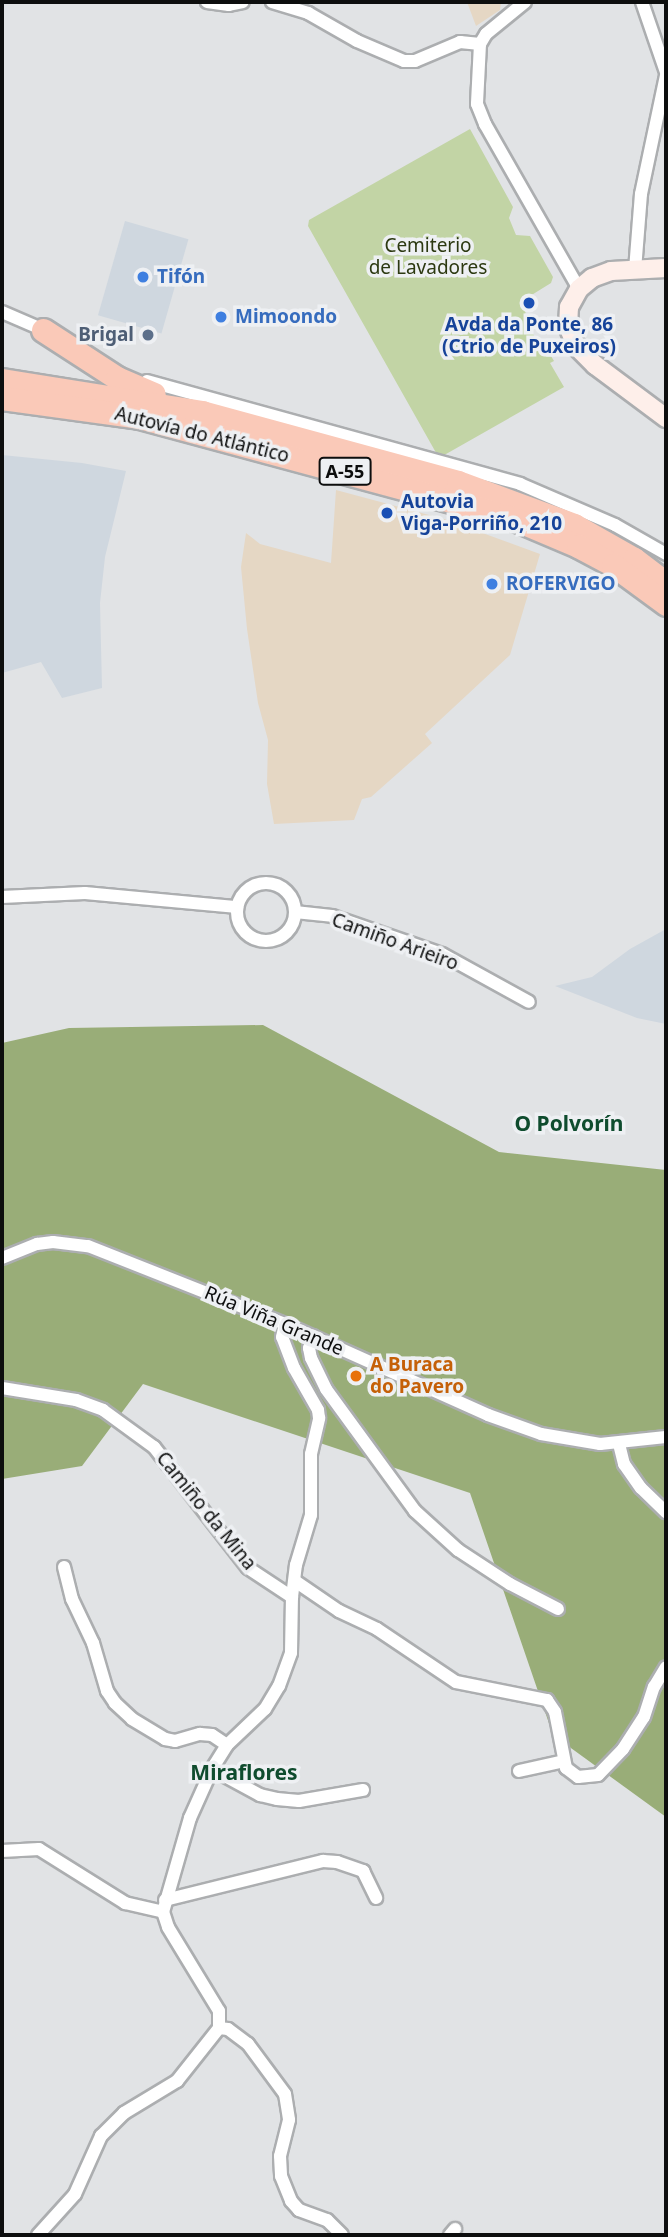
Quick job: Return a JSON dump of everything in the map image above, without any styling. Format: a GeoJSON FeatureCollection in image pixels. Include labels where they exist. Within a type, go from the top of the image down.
{"type":"FeatureCollection","features":[{"type":"Feature","properties":{"kind":"highway"},"geometry":{"type":"LineString","coordinates":[[43,330],[117,378],[202,412]]}},
{"type":"Feature","properties":{"kind":"highway","name":"Autovía do Atlántico"},"geometry":{"type":"LineString","coordinates":[[2,380],[202,412],[458,482],[574,525],[634,559],[666,583]]}},
{"type":"Feature","properties":{"kind":"highway","name":"Autovía do Atlántico"},"geometry":{"type":"LineString","coordinates":[[2,398],[139,417],[507,516],[578,546],[613,565],[666,604]]}},
{"type":"Feature","properties":{"kind":"highway"},"geometry":{"type":"LineString","coordinates":[[458,482],[488,485],[551,500]]}},
{"type":"Feature","properties":{"kind":"street"},"geometry":{"type":"LineString","coordinates":[[207,2],[229,5],[243,2]]}},
{"type":"Feature","properties":{"kind":"street"},"geometry":{"type":"LineString","coordinates":[[272,2],[308,13],[357,41],[404,61],[415,61],[460,42],[480,44]]}},
{"type":"Feature","properties":{"kind":"street"},"geometry":{"type":"LineString","coordinates":[[525,2],[512,6],[480,44],[477,104],[485,124],[579,289]]}},
{"type":"Feature","properties":{"kind":"street"},"geometry":{"type":"LineString","coordinates":[[635,270],[641,194],[666,74],[642,2]]}},
{"type":"Feature","properties":{"kind":"street"},"geometry":{"type":"LineString","coordinates":[[666,268],[611,271],[592,278],[579,289],[569,307],[568,326],[576,346],[595,365],[666,418]]}},
{"type":"Feature","properties":{"kind":"street"},"geometry":{"type":"LineString","coordinates":[[2,312],[140,379],[520,484],[641,538],[666,554]]}},
{"type":"Feature","properties":{"kind":"street"},"geometry":{"type":"LineString","coordinates":[[641,538],[666,542]]}},
{"type":"Feature","properties":{"kind":"street"},"geometry":{"type":"LineString","coordinates":[[273,884],[289,894],[295,912],[288,930],[272,940],[263,940],[246,933],[237,917],[237,907],[246,890],[254,885],[273,884]]}},
{"type":"Feature","properties":{"kind":"street"},"geometry":{"type":"LineString","coordinates":[[2,897],[85,893],[237,907]]}},
{"type":"Feature","properties":{"kind":"street","name":"Camiño Arieiro"},"geometry":{"type":"LineString","coordinates":[[295,912],[332,916],[442,954],[529,1002]]}},
{"type":"Feature","properties":{"kind":"street","name":"Rúa Viña Grande"},"geometry":{"type":"LineString","coordinates":[[2,1258],[37,1244],[53,1242],[88,1246],[285,1324],[513,1425],[581,1443],[619,1444],[666,1437]]}},
{"type":"Feature","properties":{"kind":"street"},"geometry":{"type":"LineString","coordinates":[[38,2235],[75,2194],[101,2136],[124,2113],[177,2081],[219,2028],[219,2011],[164,1920],[164,1906],[190,1818],[212,1769],[227,1745],[265,1709],[279,1686],[291,1653],[292,1597],[311,1515],[311,1454],[319,1418],[318,1410],[294,1368],[282,1336],[285,1324]]}},
{"type":"Feature","properties":{"kind":"street"},"geometry":{"type":"LineString","coordinates":[[313,1336],[309,1348],[311,1358],[326,1389],[415,1511],[458,1550],[510,1584],[558,1609]]}},
{"type":"Feature","properties":{"kind":"street","name":"Camiño da Mina"},"geometry":{"type":"LineString","coordinates":[[2,1388],[76,1400],[103,1410],[154,1447],[248,1568],[292,1597]]}},
{"type":"Feature","properties":{"kind":"street"},"geometry":{"type":"LineString","coordinates":[[619,1444],[624,1464],[640,1488],[666,1512]]}},
{"type":"Feature","properties":{"kind":"street"},"geometry":{"type":"LineString","coordinates":[[64,1567],[72,1599],[93,1643],[107,1691],[115,1703],[132,1719],[165,1739],[175,1741],[200,1734],[212,1735],[227,1745]]}},
{"type":"Feature","properties":{"kind":"street"},"geometry":{"type":"LineString","coordinates":[[295,1581],[340,1611],[377,1629],[456,1682],[547,1700],[555,1712],[566,1768],[578,1777],[590,1778],[598,1775],[623,1749],[644,1717],[654,1687],[666,1667]]}},
{"type":"Feature","properties":{"kind":"street"},"geometry":{"type":"LineString","coordinates":[[519,1771],[564,1761]]}},
{"type":"Feature","properties":{"kind":"street"},"geometry":{"type":"LineString","coordinates":[[212,1769],[260,1795],[277,1799],[299,1801],[363,1790]]}},
{"type":"Feature","properties":{"kind":"street"},"geometry":{"type":"LineString","coordinates":[[2,1851],[39,1849],[125,1903],[164,1906],[323,1861],[337,1862],[363,1871],[376,1898]]}},
{"type":"Feature","properties":{"kind":"street"},"geometry":{"type":"LineString","coordinates":[[219,2028],[228,2029],[248,2044],[285,2094],[289,2120],[280,2156],[281,2176],[290,2201],[299,2210],[327,2220],[342,2235]]}},
{"type":"Feature","properties":{"kind":"shaded area"},"geometry":{"type":"Polygon","coordinates":[[[467,2],[501,2],[500,10],[476,26],[467,2]]]}},
{"type":"Feature","properties":{"kind":"shaded area","name":"Tifón"},"geometry":{"type":"Polygon","coordinates":[[[125,221],[188,239],[161,333],[98,315],[125,221]]]}},
{"type":"Feature","properties":{"kind":"shaded area"},"geometry":{"type":"Polygon","coordinates":[[[2,455],[82,463],[126,471],[105,557],[100,603],[102,688],[62,698],[41,662],[2,673],[2,455]]]}},
{"type":"Feature","properties":{"kind":"shaded area"},"geometry":{"type":"Polygon","coordinates":[[[336,490],[444,519],[540,554],[510,655],[425,734],[432,743],[371,797],[362,799],[354,820],[274,824],[267,784],[268,740],[258,703],[241,567],[246,533],[260,544],[331,563],[336,490]]]}},
{"type":"Feature","properties":{"kind":"shaded area"},"geometry":{"type":"Polygon","coordinates":[[[666,929],[666,1024],[637,1018],[555,986],[592,977],[630,949],[666,929]]]}},
{"type":"Feature","properties":{"kind":"green space","name":"Cemiterio de Lavadores"},"geometry":{"type":"Polygon","coordinates":[[[470,129],[513,207],[509,218],[516,235],[530,236],[553,277],[551,283],[530,296],[524,318],[544,353],[548,351],[554,361],[550,363],[564,387],[439,458],[308,226],[309,220],[470,129]]]}},
{"type":"Feature","properties":{"kind":"green space"},"geometry":{"type":"Polygon","coordinates":[[[263,1025],[499,1152],[666,1170],[666,1817],[553,1735],[470,1493],[143,1384],[82,1466],[2,1479],[2,1043],[69,1028],[263,1025]]]}},
{"type":"Feature","properties":{"kind":"place","name":"Tifón"},"geometry":{"type":"Point","coordinates":[143,277]}},
{"type":"Feature","properties":{"kind":"place","name":"Avda da Ponte, 86 (Ctrio de Puxeiros)"},"geometry":{"type":"Point","coordinates":[529,303]}},
{"type":"Feature","properties":{"kind":"place","name":"Mimoondo"},"geometry":{"type":"Point","coordinates":[221,317]}},
{"type":"Feature","properties":{"kind":"place","name":"Brigal"},"geometry":{"type":"Point","coordinates":[148,335]}},
{"type":"Feature","properties":{"kind":"place","name":"Autovia Viga-Porriño, 210"},"geometry":{"type":"Point","coordinates":[387,513]}},
{"type":"Feature","properties":{"kind":"place","name":"ROFERVIGO"},"geometry":{"type":"Point","coordinates":[492,584]}},
{"type":"Feature","properties":{"kind":"place","name":"A Buraca do Pavero"},"geometry":{"type":"Point","coordinates":[356,1376]}},
{"type":"Feature","properties":{"kind":"district","name":"O Polvorín"},"geometry":{"type":"Point","coordinates":[569,1123]}},
{"type":"Feature","properties":{"kind":"district","name":"Miraflores"},"geometry":{"type":"Point","coordinates":[244,1772]}}]}
